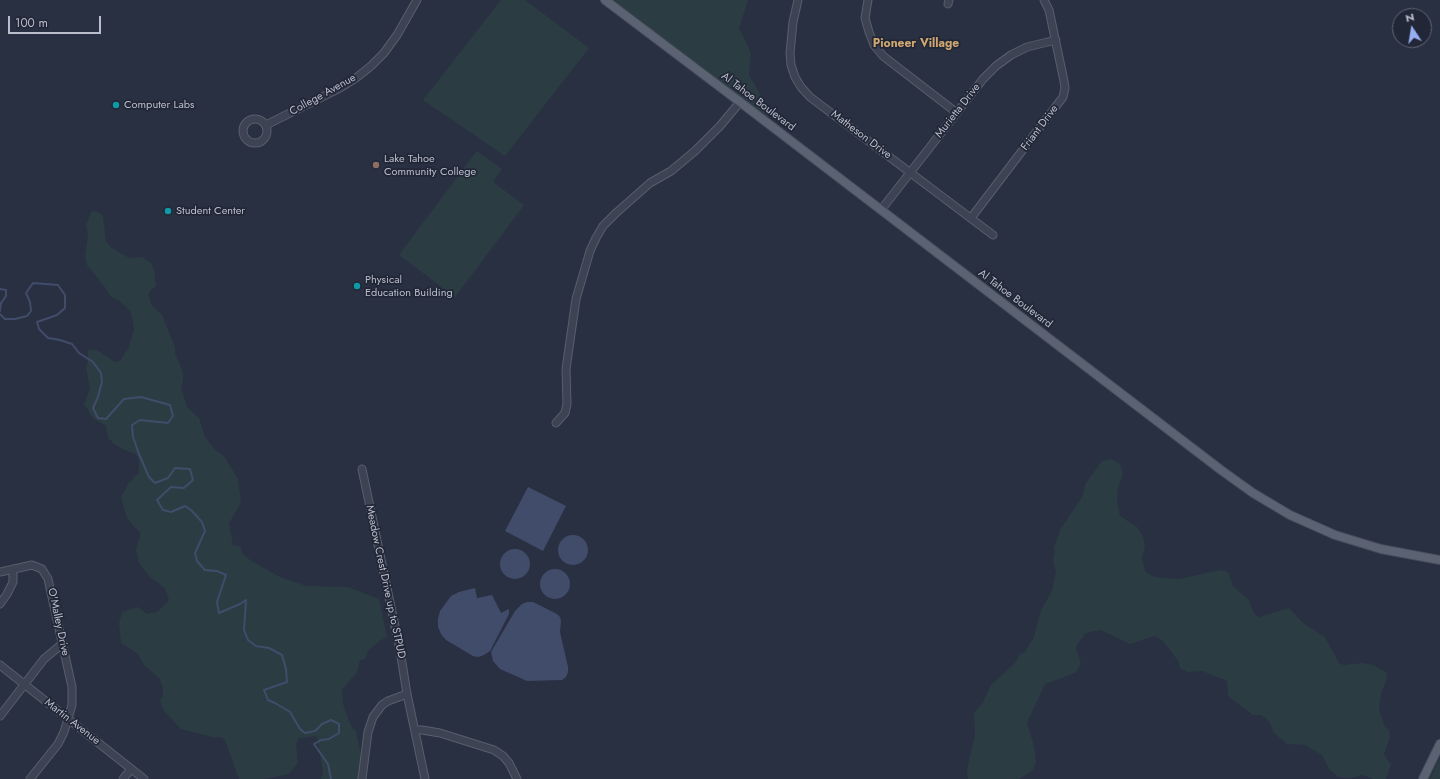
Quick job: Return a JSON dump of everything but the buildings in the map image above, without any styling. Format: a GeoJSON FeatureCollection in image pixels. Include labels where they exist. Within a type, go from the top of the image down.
{"type":"FeatureCollection","features":[{"type":"Feature","properties":{"kind":"main road","name":"Al Tahoe Boulevard"},"geometry":{"type":"LineString","coordinates":[[605,0],[1221,470],[1272,505],[1310,525],[1357,542],[1404,554],[1440,560]]}},
{"type":"Feature","properties":{"kind":"main road"},"geometry":{"type":"LineString","coordinates":[[1423,779],[1440,744]]}},
{"type":"Feature","properties":{"kind":"street","name":"College Avenue"},"geometry":{"type":"LineString","coordinates":[[266,125],[340,88],[366,70],[384,53],[397,35],[416,0]]}},
{"type":"Feature","properties":{"kind":"street","name":"Matheson Drive"},"geometry":{"type":"LineString","coordinates":[[798,0],[793,22],[790,53],[791,65],[795,77],[801,87],[810,97],[993,235]]}},
{"type":"Feature","properties":{"kind":"street"},"geometry":{"type":"LineString","coordinates":[[868,0],[865,18],[874,45],[883,56],[957,113]]}},
{"type":"Feature","properties":{"kind":"street","name":"Friant Drive"},"geometry":{"type":"LineString","coordinates":[[971,218],[1063,97],[1065,88],[1056,40],[1049,10],[1044,0]]}},
{"type":"Feature","properties":{"kind":"street","name":"Murietta Drive"},"geometry":{"type":"LineString","coordinates":[[881,210],[983,79],[996,66],[1011,55],[1027,48],[1056,40]]}},
{"type":"Feature","properties":{"kind":"street"},"geometry":{"type":"LineString","coordinates":[[556,423],[564,413],[566,404],[566,369],[576,299],[588,258],[596,238],[604,226],[616,213],[650,183],[671,171],[695,152],[740,102]]}},
{"type":"Feature","properties":{"kind":"street","name":"Meadow Crest Drive up to STPUD"},"geometry":{"type":"LineString","coordinates":[[362,470],[400,650],[407,694],[425,779]]}},
{"type":"Feature","properties":{"kind":"street","name":"O'Malley Drive"},"geometry":{"type":"LineString","coordinates":[[0,572],[32,566],[42,569],[48,579],[72,687],[72,705],[64,732],[58,744],[30,779]]}},
{"type":"Feature","properties":{"kind":"street"},"geometry":{"type":"LineString","coordinates":[[0,604],[13,582],[13,569]]}},
{"type":"Feature","properties":{"kind":"street"},"geometry":{"type":"LineString","coordinates":[[0,716],[44,659],[62,644]]}},
{"type":"Feature","properties":{"kind":"street","name":"Martin Avenue"},"geometry":{"type":"LineString","coordinates":[[0,665],[69,718],[144,779]]}},
{"type":"Feature","properties":{"kind":"street"},"geometry":{"type":"LineString","coordinates":[[362,779],[368,732],[373,717],[382,705],[388,701],[407,694]]}},
{"type":"Feature","properties":{"kind":"street"},"geometry":{"type":"LineString","coordinates":[[415,730],[440,733],[494,750],[510,763],[517,779]]}},
{"type":"Feature","properties":{"kind":"street"},"geometry":{"type":"LineString","coordinates":[[123,779],[131,768]]}},
{"type":"Feature","properties":{"kind":"shaded area"},"geometry":{"type":"Polygon","coordinates":[[[501,0],[525,0],[589,48],[505,156],[423,100],[501,0]]]}},
{"type":"Feature","properties":{"kind":"shaded area"},"geometry":{"type":"Polygon","coordinates":[[[613,0],[748,0],[739,28],[751,53],[749,75],[771,112],[768,117],[613,0]]]}},
{"type":"Feature","properties":{"kind":"shaded area"},"geometry":{"type":"Polygon","coordinates":[[[477,151],[502,169],[493,182],[524,205],[455,297],[399,255],[477,151]]]}},
{"type":"Feature","properties":{"kind":"shaded area"},"geometry":{"type":"Polygon","coordinates":[[[92,211],[98,212],[103,216],[106,242],[112,248],[129,258],[142,257],[151,263],[154,270],[156,286],[148,295],[152,305],[162,315],[175,347],[175,353],[183,372],[181,387],[187,407],[199,418],[205,437],[215,450],[224,456],[238,479],[241,503],[229,523],[233,545],[241,547],[242,553],[250,560],[280,577],[307,586],[348,587],[379,599],[387,637],[379,641],[368,651],[365,659],[360,660],[357,672],[342,690],[343,704],[351,726],[356,731],[362,760],[360,766],[362,775],[361,779],[321,779],[323,772],[317,736],[299,738],[296,744],[298,762],[289,774],[264,779],[239,779],[225,740],[221,737],[212,737],[181,729],[164,711],[160,701],[163,696],[163,687],[159,678],[145,666],[137,653],[121,643],[119,624],[122,612],[138,607],[147,614],[157,612],[169,600],[165,588],[149,576],[139,563],[136,550],[140,533],[127,518],[121,498],[129,482],[132,481],[133,477],[139,474],[139,460],[136,454],[124,450],[113,443],[108,437],[106,426],[93,418],[84,404],[90,389],[86,367],[88,361],[88,350],[97,350],[115,362],[120,361],[129,347],[134,329],[131,312],[121,302],[110,296],[87,265],[85,256],[88,234],[86,225],[92,211]]]}},
{"type":"Feature","properties":{"kind":"shaded area"},"geometry":{"type":"Polygon","coordinates":[[[1110,459],[1120,464],[1123,475],[1118,488],[1117,501],[1120,516],[1137,527],[1143,536],[1145,547],[1142,558],[1145,571],[1154,577],[1179,579],[1220,570],[1228,572],[1233,586],[1249,600],[1254,614],[1259,617],[1289,608],[1303,623],[1325,637],[1339,663],[1343,665],[1363,663],[1373,665],[1386,672],[1387,679],[1381,693],[1379,709],[1384,725],[1389,731],[1390,737],[1384,754],[1391,765],[1386,779],[1373,779],[1362,775],[1350,778],[1338,777],[1329,769],[1322,755],[1305,745],[1287,744],[1274,733],[1269,721],[1261,715],[1253,715],[1228,696],[1227,681],[1202,671],[1187,672],[1180,668],[1179,662],[1163,641],[1155,636],[1130,644],[1100,630],[1086,633],[1077,644],[1076,648],[1081,664],[1075,673],[1045,684],[1027,723],[1034,746],[1036,763],[1032,771],[1019,779],[968,779],[967,770],[975,734],[974,713],[983,702],[991,685],[1015,663],[1020,654],[1024,653],[1034,637],[1041,610],[1052,591],[1056,571],[1053,560],[1055,552],[1054,547],[1060,530],[1082,497],[1086,483],[1102,461],[1110,459]]]}},
{"type":"Feature","properties":{"kind":"shaded area"},"geometry":{"type":"Polygon","coordinates":[[[1440,757],[1440,779],[1430,779],[1440,757]]]}},
{"type":"Feature","properties":{"kind":"water"},"geometry":{"type":"Polygon","coordinates":[[[528,487],[566,506],[543,551],[505,531],[528,487]]]}},
{"type":"Feature","properties":{"kind":"water"},"geometry":{"type":"Polygon","coordinates":[[[573,535],[584,539],[588,550],[584,561],[573,565],[562,561],[558,550],[562,539],[573,535]]]}},
{"type":"Feature","properties":{"kind":"water"},"geometry":{"type":"Polygon","coordinates":[[[515,549],[526,553],[530,564],[526,575],[515,579],[504,575],[500,564],[504,553],[515,549]]]}},
{"type":"Feature","properties":{"kind":"water"},"geometry":{"type":"Polygon","coordinates":[[[555,569],[566,573],[570,584],[566,595],[555,599],[544,595],[540,584],[544,573],[555,569]]]}},
{"type":"Feature","properties":{"kind":"water"},"geometry":{"type":"Polygon","coordinates":[[[475,588],[477,598],[492,595],[501,613],[509,609],[509,614],[490,651],[478,657],[473,656],[446,640],[438,627],[440,611],[451,596],[459,592],[475,588]]]}},
{"type":"Feature","properties":{"kind":"water"},"geometry":{"type":"Polygon","coordinates":[[[533,602],[560,617],[560,632],[568,667],[566,677],[562,680],[527,681],[500,669],[493,661],[491,652],[515,611],[522,604],[533,602]]]}},
{"type":"Feature","properties":{"kind":"waterway"},"geometry":{"type":"LineString","coordinates":[[0,314],[5,319],[15,319],[27,316],[31,311],[30,302],[26,293],[33,283],[58,285],[65,295],[65,308],[57,315],[37,322],[39,329],[48,338],[72,344],[79,353],[93,362],[101,373],[102,382],[93,408],[98,418],[106,419],[124,399],[141,397],[170,405],[173,416],[168,423],[140,420],[132,425],[133,437],[139,454],[149,477],[155,483],[168,478],[175,468],[190,469],[193,480],[184,488],[171,487],[157,500],[163,510],[171,512],[185,506],[202,522],[205,531],[195,553],[197,561],[205,570],[217,571],[226,575],[217,602],[219,613],[246,600],[244,630],[248,640],[256,646],[269,648],[282,655],[286,669],[287,682],[264,690],[268,700],[290,712],[300,729],[305,733],[315,731],[322,724],[331,720],[339,724],[339,733],[329,739],[321,740],[314,744],[328,764],[331,779]]}},
{"type":"Feature","properties":{"kind":"waterway"},"geometry":{"type":"LineString","coordinates":[[0,289],[6,290],[6,296],[1,303],[0,311]]}},
{"type":"Feature","properties":{"kind":"place","name":"Computer Labs"},"geometry":{"type":"Point","coordinates":[116,105]}},
{"type":"Feature","properties":{"kind":"place","name":"Lake Tahoe Community College"},"geometry":{"type":"Point","coordinates":[376,165]}},
{"type":"Feature","properties":{"kind":"place","name":"Student Center"},"geometry":{"type":"Point","coordinates":[168,211]}},
{"type":"Feature","properties":{"kind":"place","name":"Physical Education Building"},"geometry":{"type":"Point","coordinates":[357,286]}},
{"type":"Feature","properties":{"kind":"district","name":"Pioneer Village"},"geometry":{"type":"Point","coordinates":[916,44]}}]}
